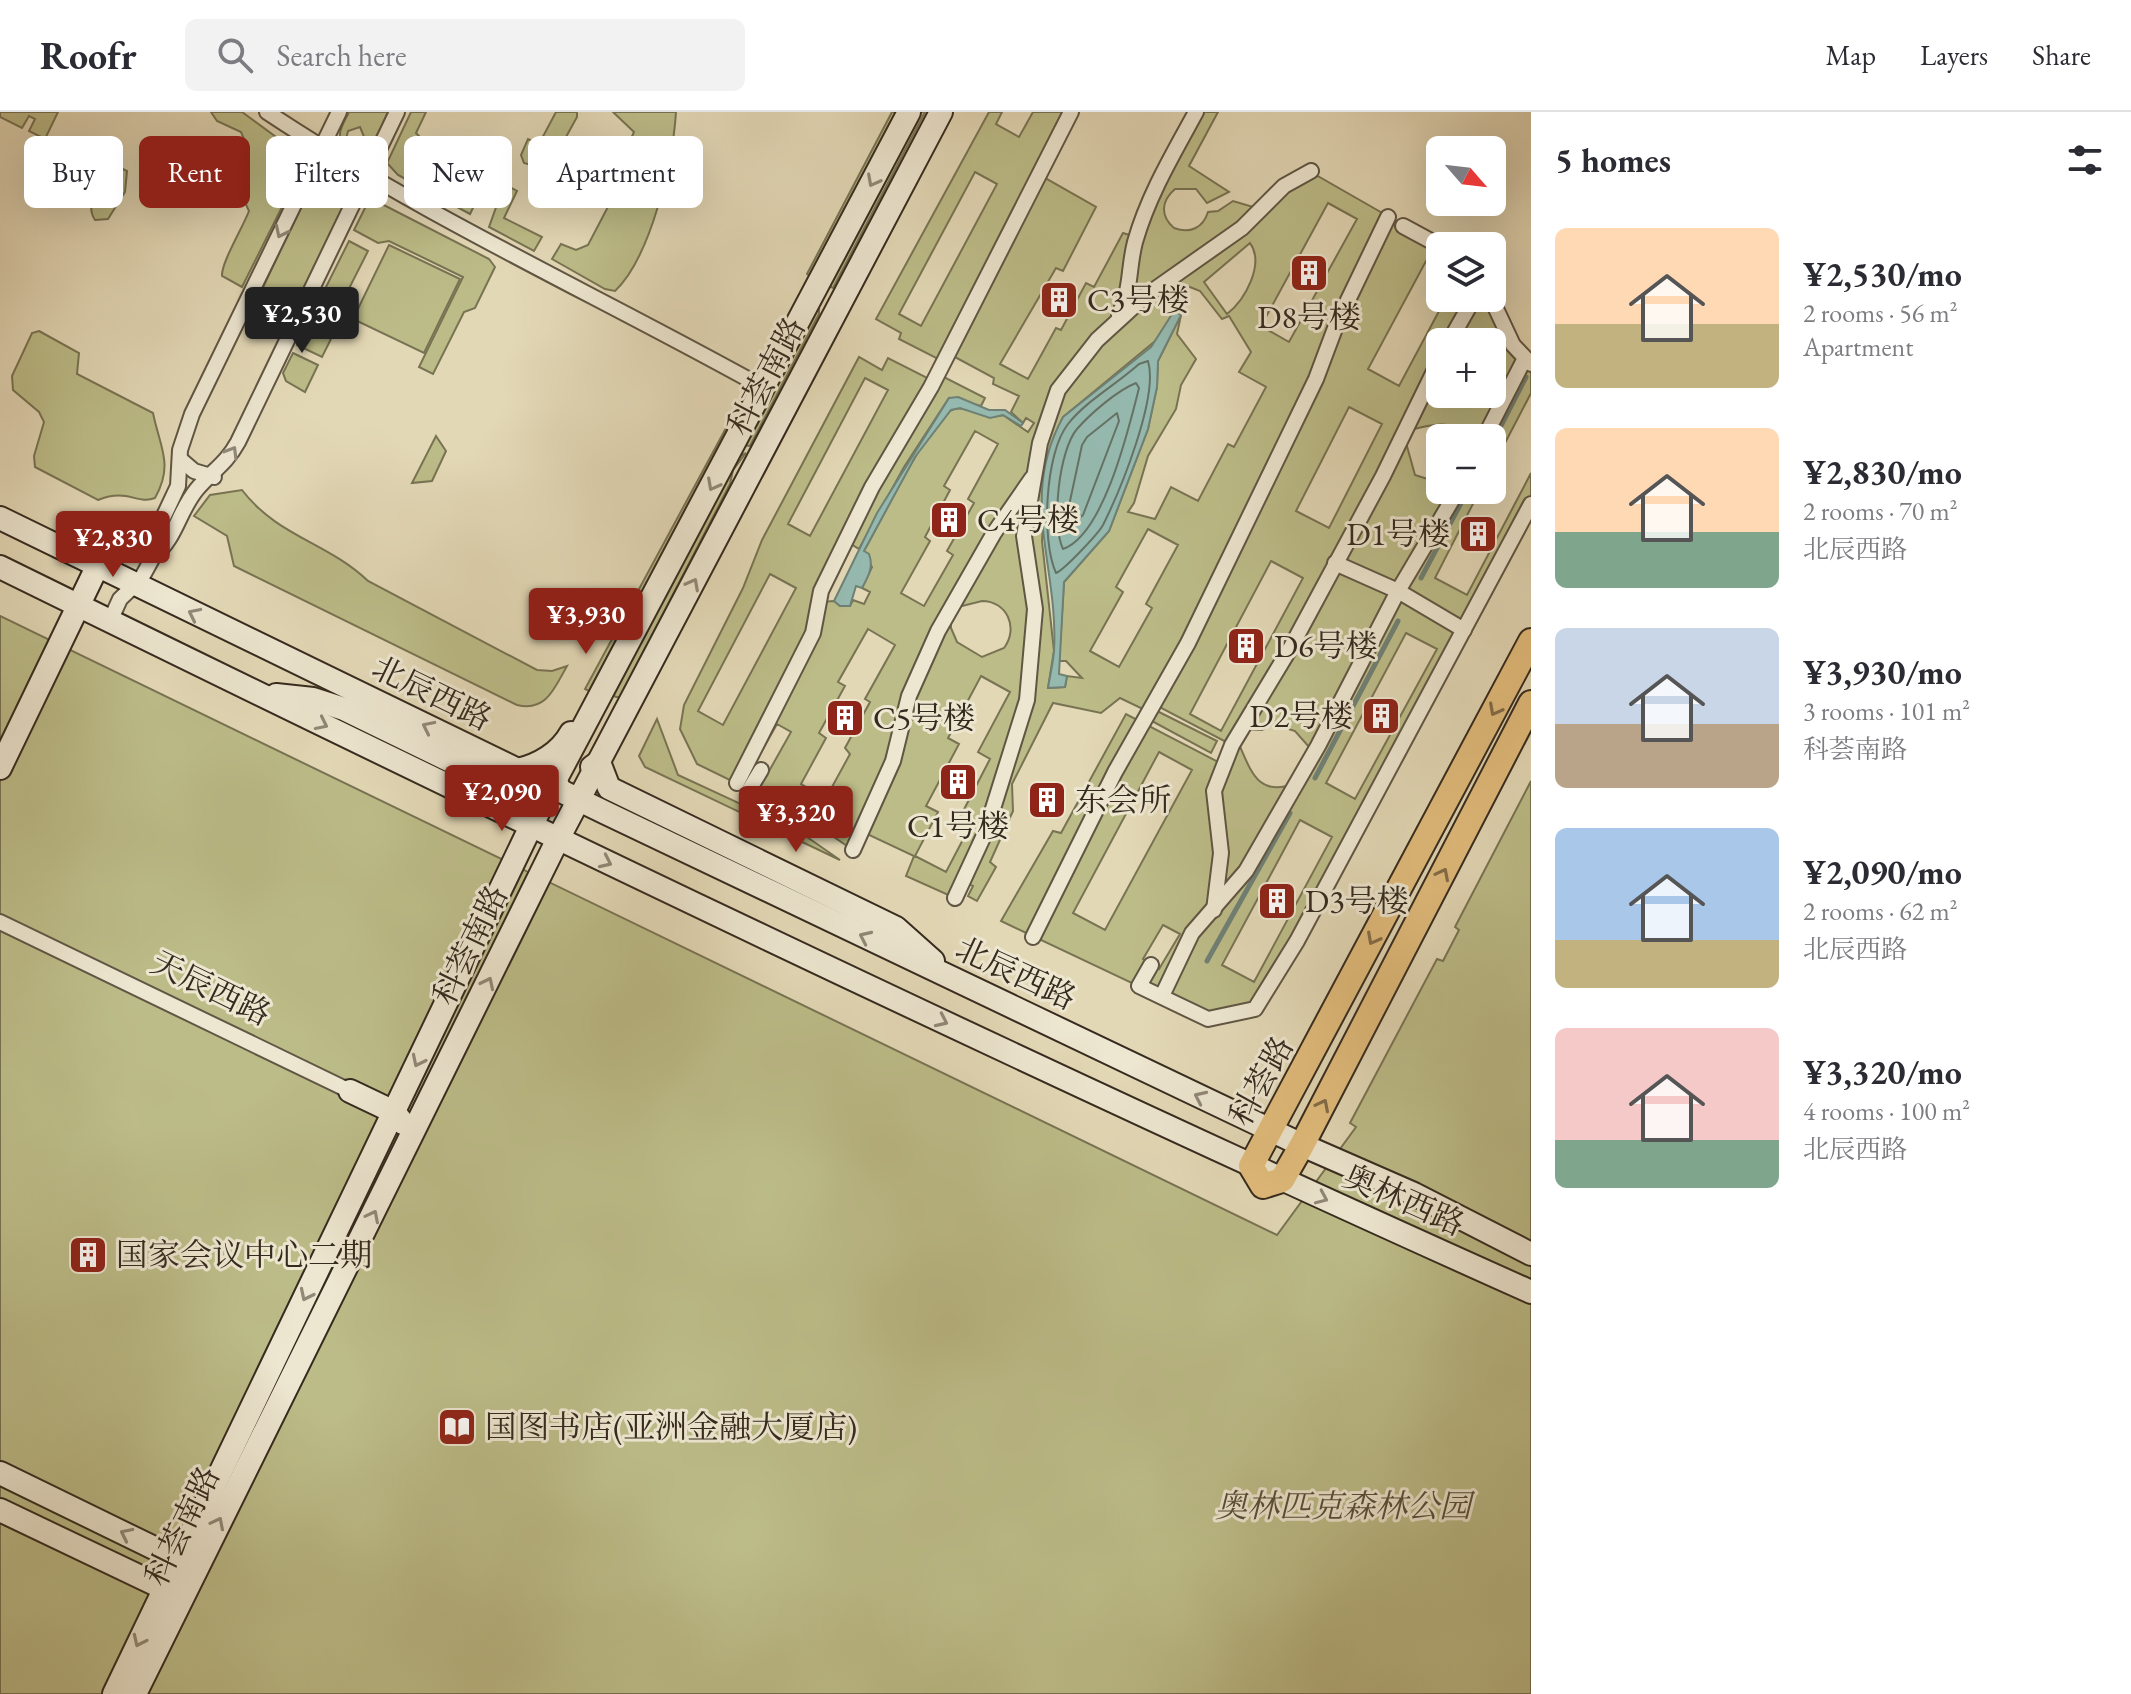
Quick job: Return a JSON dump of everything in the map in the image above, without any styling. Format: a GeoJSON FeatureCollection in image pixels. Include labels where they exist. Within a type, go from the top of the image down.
{"type":"FeatureCollection","features":[{"type":"Feature","properties":{"kind":"main road","name":"科荟路"},"geometry":{"type":"LineString","coordinates":[[1531,641],[1251,1166],[1263,1186],[1282,1180],[1302,1145],[1531,703]]}},
{"type":"Feature","properties":{"kind":"street"},"geometry":{"type":"LineString","coordinates":[[267,112],[303,136]]}},
{"type":"Feature","properties":{"kind":"street"},"geometry":{"type":"LineString","coordinates":[[327,136],[339,112]]}},
{"type":"Feature","properties":{"kind":"street"},"geometry":{"type":"LineString","coordinates":[[385,136],[397,112]]}},
{"type":"Feature","properties":{"kind":"street","name":"科荟南路"},"geometry":{"type":"LineString","coordinates":[[519,851],[909,112]]}},
{"type":"Feature","properties":{"kind":"street","name":"科荟南路"},"geometry":{"type":"LineString","coordinates":[[187,1564],[419,1124],[558,839],[941,112]]}},
{"type":"Feature","properties":{"kind":"street"},"geometry":{"type":"LineString","coordinates":[[761,770],[743,787],[813,633],[821,591],[872,487],[931,387],[1071,112]]}},
{"type":"Feature","properties":{"kind":"street"},"geometry":{"type":"LineString","coordinates":[[1116,322],[1130,290],[1134,245],[1142,222],[1160,177],[1196,112]]}},
{"type":"Feature","properties":{"kind":"street"},"geometry":{"type":"LineString","coordinates":[[955,898],[986,831],[1027,700],[1035,609],[1024,536],[1040,443],[1058,390],[1097,340],[1144,297],[1242,228],[1284,186],[1311,171]]}},
{"type":"Feature","properties":{"kind":"street"},"geometry":{"type":"LineString","coordinates":[[388,187],[764,388]]}},
{"type":"Feature","properties":{"kind":"street"},"geometry":{"type":"LineString","coordinates":[[153,557],[154,537],[178,486],[180,459],[192,414],[292,208]]}},
{"type":"Feature","properties":{"kind":"street"},"geometry":{"type":"LineString","coordinates":[[110,621],[120,599],[153,557],[168,544],[199,487],[214,477],[238,442],[350,208]]}},
{"type":"Feature","properties":{"kind":"street"},"geometry":{"type":"LineString","coordinates":[[1033,937],[1115,772],[1188,643],[1316,379],[1337,323],[1388,217]]}},
{"type":"Feature","properties":{"kind":"street"},"geometry":{"type":"LineString","coordinates":[[1403,226],[1426,238]]}},
{"type":"Feature","properties":{"kind":"street"},"geometry":{"type":"LineString","coordinates":[[1492,424],[1527,362],[1499,312]]}},
{"type":"Feature","properties":{"kind":"street"},"geometry":{"type":"LineString","coordinates":[[1214,910],[1221,853],[1214,791],[1232,745],[1291,647],[1426,386]]}},
{"type":"Feature","properties":{"kind":"street"},"geometry":{"type":"LineString","coordinates":[[180,459],[194,471],[214,477]]}},
{"type":"Feature","properties":{"kind":"street"},"geometry":{"type":"LineString","coordinates":[[853,850],[893,761],[909,696],[938,631],[994,533],[1035,474]]}},
{"type":"Feature","properties":{"kind":"street"},"geometry":{"type":"LineString","coordinates":[[1162,996],[1192,933],[1246,871],[1276,820],[1398,591],[1450,504]]}},
{"type":"Feature","properties":{"kind":"street"},"geometry":{"type":"LineString","coordinates":[[1151,965],[1139,986],[1208,1019],[1255,1009],[1297,941],[1531,504]]}},
{"type":"Feature","properties":{"kind":"street","name":"北辰西路"},"geometry":{"type":"LineString","coordinates":[[0,518],[628,824],[1271,1130]]}},
{"type":"Feature","properties":{"kind":"street"},"geometry":{"type":"LineString","coordinates":[[1335,563],[1398,591],[1464,630]]}},
{"type":"Feature","properties":{"kind":"street"},"geometry":{"type":"LineString","coordinates":[[0,567],[558,839],[1251,1166]]}},
{"type":"Feature","properties":{"kind":"street"},"geometry":{"type":"LineString","coordinates":[[0,768],[97,567]]}},
{"type":"Feature","properties":{"kind":"street"},"geometry":{"type":"LineString","coordinates":[[518,770],[544,760],[566,740],[644,599],[669,567]]}},
{"type":"Feature","properties":{"kind":"street"},"geometry":{"type":"LineString","coordinates":[[256,692],[313,699],[344,709],[486,779],[527,795],[542,794],[599,762],[609,788],[896,928],[952,978]]}},
{"type":"Feature","properties":{"kind":"street"},"geometry":{"type":"LineString","coordinates":[[602,694],[610,708],[628,708]]}},
{"type":"Feature","properties":{"kind":"street"},"geometry":{"type":"LineString","coordinates":[[519,851],[552,815],[567,810],[628,824]]}},
{"type":"Feature","properties":{"kind":"street","name":"科荟南路"},"geometry":{"type":"LineString","coordinates":[[114,1694],[187,1564],[394,1112],[520,848],[519,851]]}},
{"type":"Feature","properties":{"kind":"street","name":"天辰西路"},"geometry":{"type":"LineString","coordinates":[[0,922],[419,1124]]}},
{"type":"Feature","properties":{"kind":"street","name":"奥林西路"},"geometry":{"type":"LineString","coordinates":[[1271,1130],[1414,1194],[1531,1254]]}},
{"type":"Feature","properties":{"kind":"street","name":"奥林西路"},"geometry":{"type":"LineString","coordinates":[[1282,1180],[1531,1292]]}},
{"type":"Feature","properties":{"kind":"street"},"geometry":{"type":"LineString","coordinates":[[0,1473],[187,1564]]}},
{"type":"Feature","properties":{"kind":"street"},"geometry":{"type":"LineString","coordinates":[[0,1510],[173,1593]]}},
{"type":"Feature","properties":{"kind":"street","name":"科荟南路"},"geometry":{"type":"LineString","coordinates":[[135,1694],[173,1593]]}},
{"type":"Feature","properties":{"kind":"green space"},"geometry":{"type":"Polygon","coordinates":[[[0,112],[58,112],[46,136],[29,131],[35,119],[29,116],[22,128],[0,117],[0,112]]]}},
{"type":"Feature","properties":{"kind":"green space"},"geometry":{"type":"Polygon","coordinates":[[[211,112],[242,112],[275,136],[266,136],[266,208],[282,208],[242,287],[222,276],[250,208],[250,136],[243,136],[241,132],[217,121],[211,112]]]}},
{"type":"Feature","properties":{"kind":"green space"},"geometry":{"type":"Polygon","coordinates":[[[349,112],[388,112],[376,136],[364,136],[360,127],[348,131],[347,136],[340,136],[349,112]]]}},
{"type":"Feature","properties":{"kind":"green space"},"geometry":{"type":"Polygon","coordinates":[[[411,112],[426,112],[416,133],[419,136],[404,136],[404,178],[388,161],[411,112]]]}},
{"type":"Feature","properties":{"kind":"green space"},"geometry":{"type":"Polygon","coordinates":[[[556,112],[577,112],[567,136],[543,136],[556,112]]]}},
{"type":"Feature","properties":{"kind":"green space"},"geometry":{"type":"Polygon","coordinates":[[[613,112],[676,112],[673,136],[632,136],[634,132],[613,112]]]}},
{"type":"Feature","properties":{"kind":"green space"},"geometry":{"type":"Polygon","coordinates":[[[892,112],[897,112],[810,276],[807,274],[892,112]]]}},
{"type":"Feature","properties":{"kind":"green space"},"geometry":{"type":"Polygon","coordinates":[[[916,112],[925,112],[833,288],[824,284],[866,218],[916,112]]]}},
{"type":"Feature","properties":{"kind":"green space"},"geometry":{"type":"Polygon","coordinates":[[[989,112],[1002,112],[996,124],[1019,137],[1033,112],[1071,112],[942,361],[899,339],[901,333],[876,319],[989,112]],[[975,172],[899,314],[921,326],[997,184],[975,172]]]}},
{"type":"Feature","properties":{"kind":"green space"},"geometry":{"type":"Polygon","coordinates":[[[1196,112],[1218,112],[1189,166],[1229,192],[1207,203],[1196,189],[1175,189],[1167,198],[1164,208],[1166,219],[1174,228],[1195,228],[1203,222],[1208,212],[1218,211],[1233,201],[1253,207],[1284,186],[1316,175],[1426,238],[1426,261],[1368,369],[1399,386],[1426,335],[1426,408],[1506,408],[1506,328],[1430,328],[1439,312],[1499,312],[1531,364],[1531,393],[1506,441],[1506,424],[1426,424],[1403,432],[1415,475],[1426,479],[1426,504],[1473,504],[1435,578],[1467,595],[1531,473],[1531,504],[1255,1009],[1208,1019],[1001,921],[1053,831],[1061,833],[1126,714],[1224,765],[1232,745],[1154,704],[1149,712],[1120,698],[1101,713],[1053,703],[1012,784],[1013,811],[990,862],[996,867],[977,901],[968,896],[973,886],[963,882],[955,898],[906,876],[914,856],[861,831],[853,850],[800,814],[697,764],[680,729],[684,705],[743,588],[762,540],[859,357],[882,370],[888,358],[933,381],[944,377],[985,398],[981,406],[949,398],[904,467],[859,549],[846,541],[820,602],[834,601],[840,606],[850,606],[853,600],[864,604],[870,592],[862,588],[872,567],[863,552],[917,454],[940,420],[950,411],[962,409],[989,416],[1003,415],[1028,432],[1034,423],[1026,418],[1023,423],[1011,412],[1019,396],[993,384],[994,378],[953,356],[1045,178],[1096,207],[1063,271],[1056,268],[1000,364],[1028,379],[1056,328],[1061,330],[1086,283],[1094,287],[1123,233],[1136,237],[1196,112]],[[1328,203],[1261,326],[1289,342],[1357,219],[1328,203]],[[1250,243],[1204,282],[1227,314],[1251,281],[1255,261],[1250,243]],[[1180,283],[1171,292],[1174,311],[1160,337],[1063,417],[1047,456],[1042,541],[1054,651],[1048,688],[1065,687],[1067,676],[1082,678],[1066,661],[1059,661],[1064,582],[1109,531],[1148,429],[1157,387],[1158,361],[1181,315],[1177,334],[1196,359],[1181,385],[1176,409],[1148,456],[1134,503],[1128,512],[1155,519],[1171,487],[1198,501],[1228,444],[1234,447],[1266,387],[1239,372],[1251,352],[1229,316],[1222,319],[1200,291],[1180,283]],[[865,378],[788,524],[810,536],[888,390],[865,378]],[[1349,407],[1296,511],[1329,528],[1382,424],[1349,407]],[[975,431],[944,486],[950,490],[925,537],[930,541],[901,593],[924,606],[953,555],[947,551],[974,503],[968,499],[998,444],[975,431]],[[1148,529],[1116,587],[1123,592],[1090,651],[1119,667],[1152,608],[1146,604],[1178,545],[1148,529]],[[1271,561],[1190,714],[1221,731],[1303,578],[1271,561]],[[770,574],[698,711],[723,725],[796,588],[770,574]],[[982,601],[950,609],[951,628],[957,642],[982,657],[1004,648],[1010,624],[998,606],[982,601]],[[868,629],[838,682],[845,686],[819,733],[826,738],[801,784],[826,798],[850,754],[845,748],[870,702],[865,699],[895,645],[868,629]],[[1406,633],[1326,783],[1355,799],[1437,649],[1406,633]],[[981,676],[948,738],[959,744],[926,806],[938,812],[915,856],[946,872],[969,828],[958,821],[990,759],[978,752],[1010,692],[981,676]],[[777,724],[754,765],[768,773],[791,732],[777,724]],[[1273,724],[1262,730],[1244,729],[1237,740],[1257,779],[1273,787],[1298,782],[1310,748],[1295,731],[1273,724]],[[1159,752],[1073,913],[1105,930],[1192,770],[1159,752]],[[1300,820],[1222,965],[1254,982],[1332,837],[1300,820]],[[1163,925],[1143,959],[1159,969],[1180,934],[1163,925]]]}},
{"type":"Feature","properties":{"kind":"green space"},"geometry":{"type":"Polygon","coordinates":[[[528,139],[528,164],[524,163],[521,155],[528,139]]]}},
{"type":"Feature","properties":{"kind":"green space"},"geometry":{"type":"Polygon","coordinates":[[[123,169],[127,171],[123,195],[123,169]]]}},
{"type":"Feature","properties":{"kind":"green space"},"geometry":{"type":"Polygon","coordinates":[[[388,207],[489,259],[495,267],[475,308],[464,312],[433,374],[419,367],[463,277],[389,241],[378,243],[354,230],[365,208],[388,207]]]}},
{"type":"Feature","properties":{"kind":"green space"},"geometry":{"type":"Polygon","coordinates":[[[91,208],[115,208],[108,219],[95,220],[91,208]]]}},
{"type":"Feature","properties":{"kind":"green space"},"geometry":{"type":"Polygon","coordinates":[[[301,208],[343,208],[285,327],[274,311],[252,310],[301,208]]]}},
{"type":"Feature","properties":{"kind":"green space"},"geometry":{"type":"Polygon","coordinates":[[[459,208],[473,208],[470,214],[459,208]]]}},
{"type":"Feature","properties":{"kind":"green space"},"geometry":{"type":"Polygon","coordinates":[[[496,208],[509,208],[504,218],[542,237],[534,251],[489,227],[496,208]]]}},
{"type":"Feature","properties":{"kind":"green space"},"geometry":{"type":"Polygon","coordinates":[[[607,208],[658,208],[639,255],[628,276],[615,291],[605,289],[552,259],[561,244],[576,250],[588,245],[607,208]]]}},
{"type":"Feature","properties":{"kind":"green space"},"geometry":{"type":"Polygon","coordinates":[[[349,241],[368,251],[325,336],[331,339],[322,357],[297,345],[349,241]]]}},
{"type":"Feature","properties":{"kind":"green space"},"geometry":{"type":"Polygon","coordinates":[[[389,245],[460,279],[424,353],[353,319],[389,245]]]}},
{"type":"Feature","properties":{"kind":"green space"},"geometry":{"type":"Polygon","coordinates":[[[819,305],[819,314],[750,446],[740,445],[770,398],[819,305]]]}},
{"type":"Feature","properties":{"kind":"green space"},"geometry":{"type":"Polygon","coordinates":[[[39,331],[79,353],[77,374],[153,413],[165,465],[155,498],[143,500],[117,496],[98,500],[35,467],[34,456],[44,422],[39,412],[13,390],[12,376],[32,333],[39,331]]]}},
{"type":"Feature","properties":{"kind":"green space"},"geometry":{"type":"Polygon","coordinates":[[[293,353],[318,365],[305,392],[286,381],[283,373],[293,353]]]}},
{"type":"Feature","properties":{"kind":"green space"},"geometry":{"type":"Polygon","coordinates":[[[732,417],[735,419],[589,691],[585,689],[732,417]]]}},
{"type":"Feature","properties":{"kind":"green space"},"geometry":{"type":"Polygon","coordinates":[[[436,436],[446,451],[432,481],[412,483],[436,436]]]}},
{"type":"Feature","properties":{"kind":"green space"},"geometry":{"type":"Polygon","coordinates":[[[746,453],[733,470],[730,484],[620,697],[612,695],[734,459],[746,453]]]}},
{"type":"Feature","properties":{"kind":"green space"},"geometry":{"type":"Polygon","coordinates":[[[242,490],[271,519],[336,557],[368,581],[537,670],[552,671],[567,666],[553,690],[535,705],[517,705],[234,566],[227,536],[194,516],[210,495],[242,490]]]}},
{"type":"Feature","properties":{"kind":"green space","name":"奥林匹克森林公园"},"geometry":{"type":"Polygon","coordinates":[[[0,616],[1277,1235],[1356,1127],[1350,1123],[1437,959],[1443,961],[1459,930],[1455,927],[1531,781],[1531,1694],[0,1694],[0,616]]]}},
{"type":"Feature","properties":{"kind":"green space"},"geometry":{"type":"Polygon","coordinates":[[[1155,710],[1217,741],[1211,753],[1150,720],[1155,710]]]}},
{"type":"Feature","properties":{"kind":"green space"},"geometry":{"type":"Polygon","coordinates":[[[657,719],[678,775],[797,830],[840,860],[645,767],[639,756],[657,719]]]}},
{"type":"Feature","properties":{"kind":"water"},"geometry":{"type":"Polygon","coordinates":[[[1174,311],[1181,315],[1158,361],[1157,387],[1148,429],[1109,531],[1064,582],[1059,674],[1067,676],[1065,687],[1048,688],[1054,651],[1054,620],[1042,505],[1043,476],[1050,447],[1063,417],[1151,347],[1174,311]]]}},
{"type":"Feature","properties":{"kind":"water"},"geometry":{"type":"Polygon","coordinates":[[[958,397],[989,410],[1005,410],[1023,423],[1021,426],[1003,415],[990,418],[960,408],[951,410],[915,457],[864,551],[869,554],[871,568],[862,588],[856,586],[850,606],[840,606],[834,601],[877,513],[949,398],[958,397]]]}},
{"type":"Feature","properties":{"kind":"waterway"},"geometry":{"type":"LineString","coordinates":[[1502,424],[1526,377]]}},
{"type":"Feature","properties":{"kind":"waterway"},"geometry":{"type":"LineString","coordinates":[[1421,578],[1461,504]]}},
{"type":"Feature","properties":{"kind":"waterway"},"geometry":{"type":"LineString","coordinates":[[1315,778],[1398,621]]}},
{"type":"Feature","properties":{"kind":"waterway"},"geometry":{"type":"LineString","coordinates":[[1207,961],[1290,813]]}},
{"type":"Feature","properties":{"kind":"place","name":"D8号楼"},"geometry":{"type":"Point","coordinates":[1309,273]}},
{"type":"Feature","properties":{"kind":"place","name":"C3号楼"},"geometry":{"type":"Point","coordinates":[1059,300]}},
{"type":"Feature","properties":{"kind":"place","name":"C4号楼"},"geometry":{"type":"Point","coordinates":[949,520]}},
{"type":"Feature","properties":{"kind":"place","name":"D1号楼"},"geometry":{"type":"Point","coordinates":[1478,534]}},
{"type":"Feature","properties":{"kind":"place","name":"D6号楼"},"geometry":{"type":"Point","coordinates":[1246,646]}},
{"type":"Feature","properties":{"kind":"place","name":"D2号楼"},"geometry":{"type":"Point","coordinates":[1381,716]}},
{"type":"Feature","properties":{"kind":"place","name":"C5号楼"},"geometry":{"type":"Point","coordinates":[845,718]}},
{"type":"Feature","properties":{"kind":"place","name":"C1号楼"},"geometry":{"type":"Point","coordinates":[958,782]}},
{"type":"Feature","properties":{"kind":"place","name":"东会所"},"geometry":{"type":"Point","coordinates":[1047,800]}},
{"type":"Feature","properties":{"kind":"place","name":"D3号楼"},"geometry":{"type":"Point","coordinates":[1277,901]}},
{"type":"Feature","properties":{"kind":"place","name":"国家会议中心二期"},"geometry":{"type":"Point","coordinates":[88,1255]}},
{"type":"Feature","properties":{"kind":"place","name":"国图书店(亚洲金融大厦店)"},"geometry":{"type":"Point","coordinates":[457,1427]}}]}
